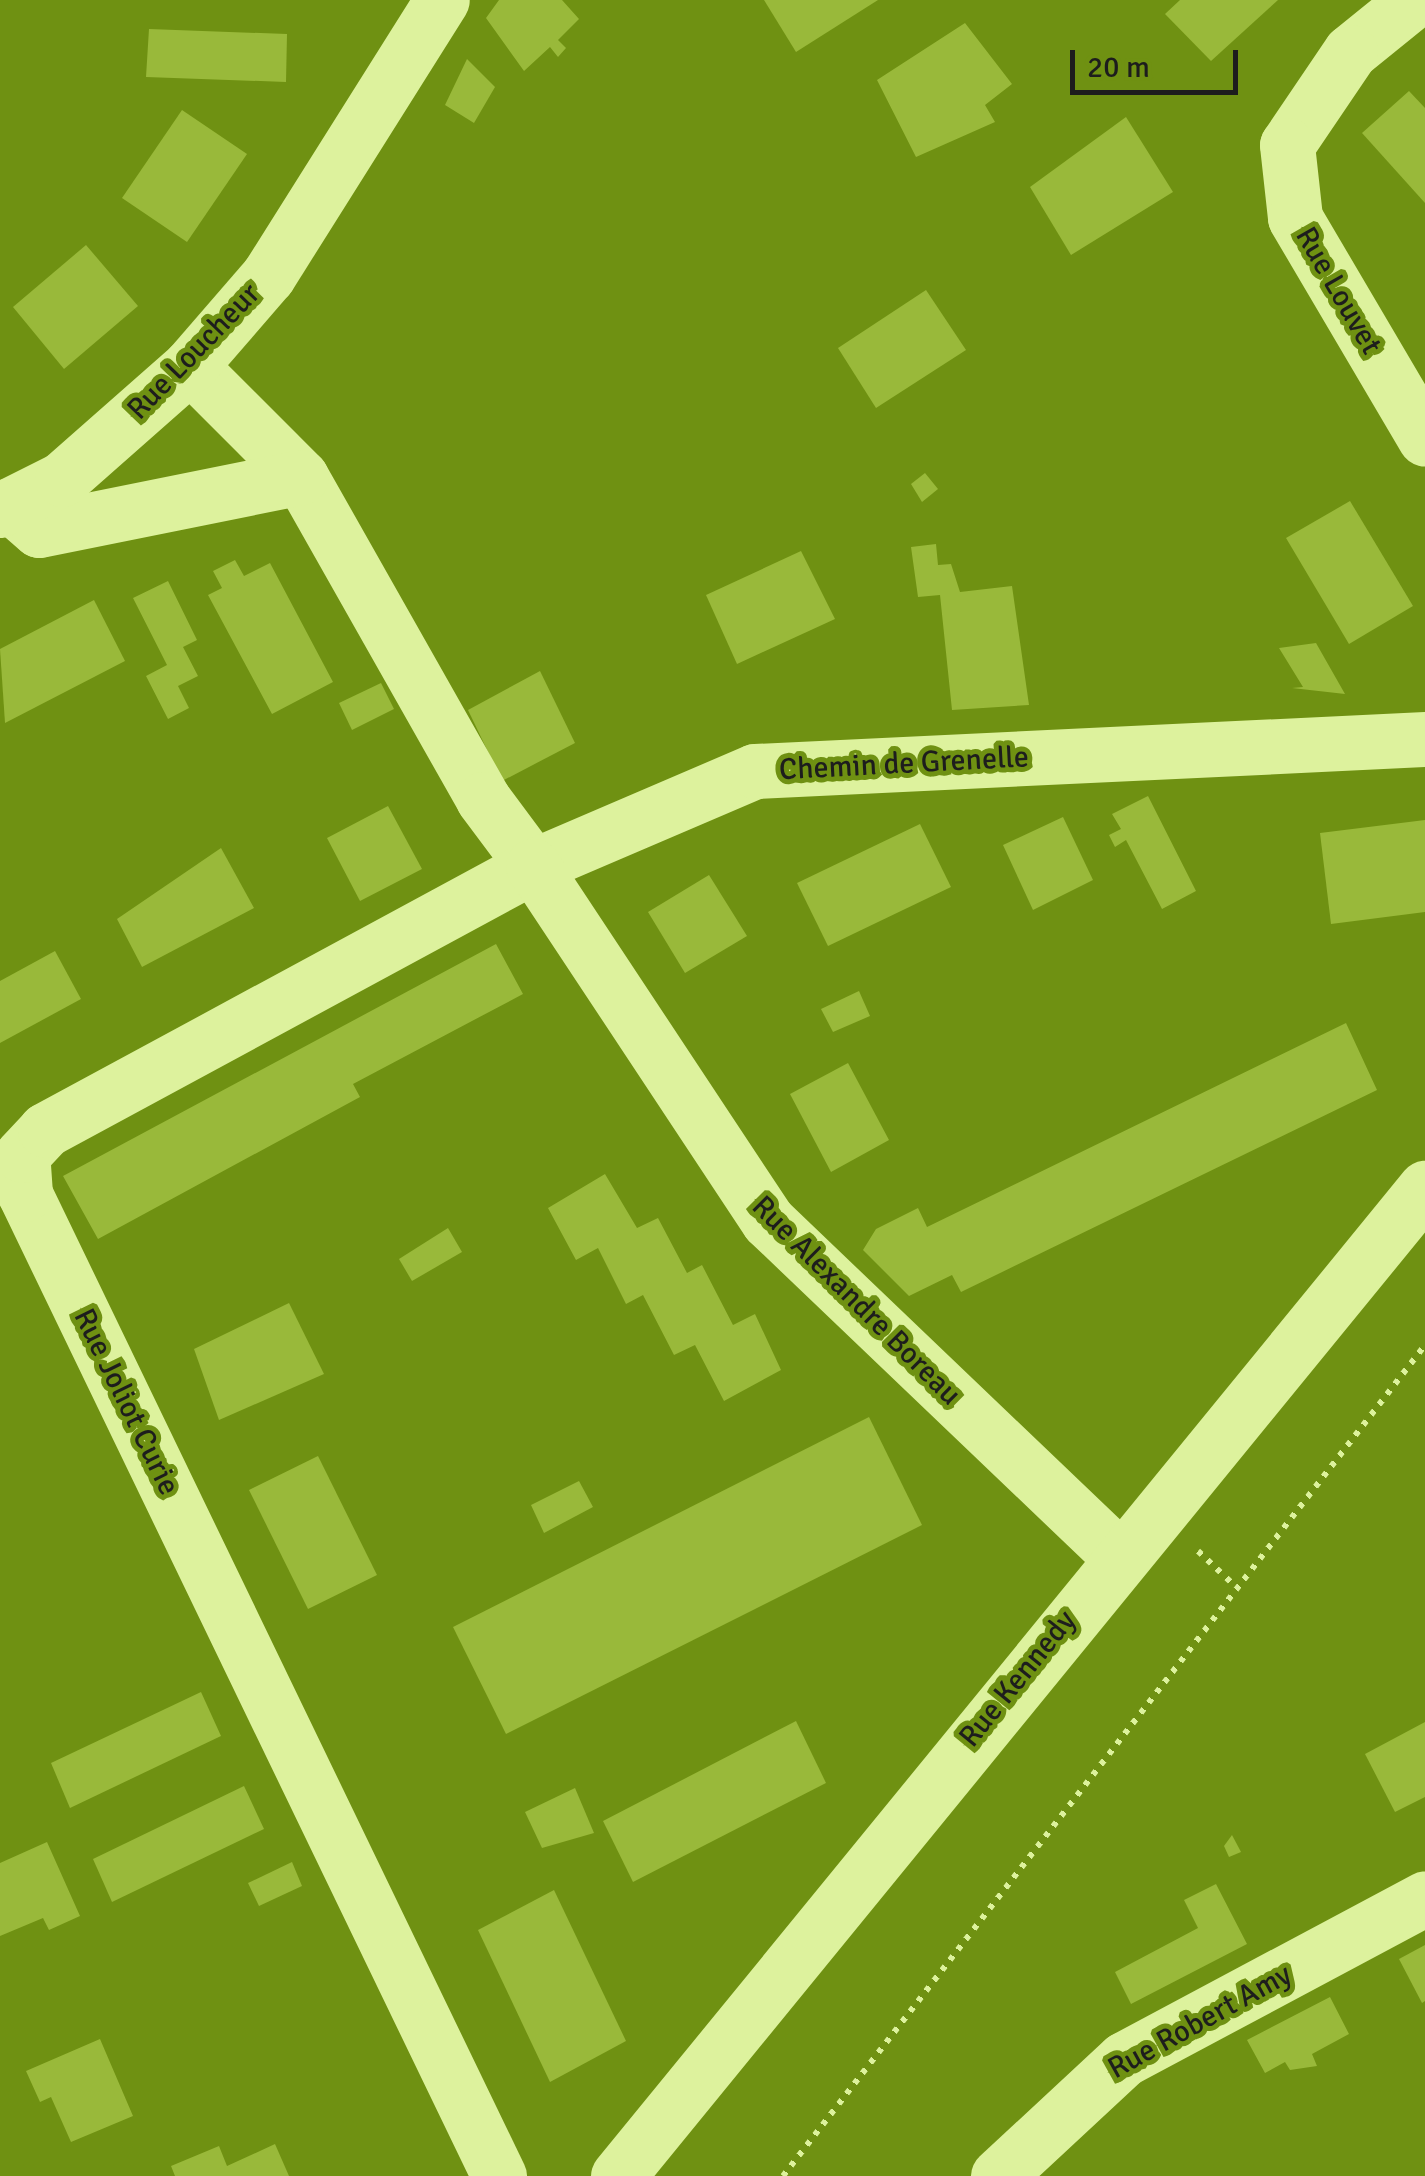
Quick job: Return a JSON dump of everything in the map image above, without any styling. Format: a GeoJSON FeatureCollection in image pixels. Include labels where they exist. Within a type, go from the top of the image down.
{"type":"FeatureCollection","features":[{"type":"Feature","properties":{"kind":"street","name":"Rue Loucheur"},"geometry":{"type":"LineString","coordinates":[[5,507],[62,479],[190,366],[268,276],[442,0]]}},
{"type":"Feature","properties":{"kind":"street","name":"Rue Louvet"},"geometry":{"type":"LineString","coordinates":[[1414,0],[1350,52],[1287,145],[1294,218],[1425,439]]}},
{"type":"Feature","properties":{"kind":"street"},"geometry":{"type":"LineString","coordinates":[[190,366],[301,476],[482,799],[533,866]]}},
{"type":"Feature","properties":{"kind":"street"},"geometry":{"type":"LineString","coordinates":[[5,507],[39,530],[301,476]]}},
{"type":"Feature","properties":{"kind":"street","name":"Chemin de Grenelle"},"geometry":{"type":"LineString","coordinates":[[533,866],[755,771],[1425,739]]}},
{"type":"Feature","properties":{"kind":"street","name":"Rue Alexandre Boreau"},"geometry":{"type":"LineString","coordinates":[[533,866],[768,1221],[1118,1555]]}},
{"type":"Feature","properties":{"kind":"street","name":"Rue Joliot Curie"},"geometry":{"type":"LineString","coordinates":[[500,2176],[25,1194],[22,1155],[45,1130],[533,866]]}},
{"type":"Feature","properties":{"kind":"street","name":"Rue Kennedy"},"geometry":{"type":"LineString","coordinates":[[618,2176],[1118,1555],[1425,1188]]}},
{"type":"Feature","properties":{"kind":"street","name":"Rue Robert Amy"},"geometry":{"type":"LineString","coordinates":[[998,2176],[1020,2146],[1124,2059],[1425,1898]]}},
{"type":"Feature","properties":{"kind":"path"},"geometry":{"type":"LineString","coordinates":[[783,2176],[1425,1345]]}},
{"type":"Feature","properties":{"kind":"building"},"geometry":{"type":"Polygon","coordinates":[[[499,0],[562,0],[579,19],[558,40],[566,48],[558,57],[550,47],[524,71],[486,18],[499,0]]]}},
{"type":"Feature","properties":{"kind":"building"},"geometry":{"type":"Polygon","coordinates":[[[764,0],[878,0],[796,52],[764,0]]]}},
{"type":"Feature","properties":{"kind":"building"},"geometry":{"type":"Polygon","coordinates":[[[1180,0],[1278,0],[1211,61],[1165,14],[1180,0]]]}},
{"type":"Feature","properties":{"kind":"building"},"geometry":{"type":"Polygon","coordinates":[[[965,23],[1012,84],[985,105],[995,122],[916,157],[877,80],[965,23]]]}},
{"type":"Feature","properties":{"kind":"building"},"geometry":{"type":"Polygon","coordinates":[[[149,29],[287,34],[286,82],[146,77],[149,29]]]}},
{"type":"Feature","properties":{"kind":"building"},"geometry":{"type":"Polygon","coordinates":[[[467,59],[495,87],[474,123],[445,105],[467,59]]]}},
{"type":"Feature","properties":{"kind":"building"},"geometry":{"type":"Polygon","coordinates":[[[1409,91],[1425,108],[1425,203],[1362,133],[1409,91]]]}},
{"type":"Feature","properties":{"kind":"building"},"geometry":{"type":"Polygon","coordinates":[[[182,110],[247,154],[187,242],[122,198],[182,110]]]}},
{"type":"Feature","properties":{"kind":"building"},"geometry":{"type":"Polygon","coordinates":[[[1126,117],[1173,192],[1071,255],[1030,187],[1126,117]]]}},
{"type":"Feature","properties":{"kind":"building"},"geometry":{"type":"Polygon","coordinates":[[[86,245],[138,306],[64,369],[13,307],[86,245]]]}},
{"type":"Feature","properties":{"kind":"building"},"geometry":{"type":"Polygon","coordinates":[[[926,290],[966,350],[876,408],[838,348],[926,290]]]}},
{"type":"Feature","properties":{"kind":"building"},"geometry":{"type":"Polygon","coordinates":[[[925,473],[938,489],[922,502],[911,484],[925,473]]]}},
{"type":"Feature","properties":{"kind":"building"},"geometry":{"type":"Polygon","coordinates":[[[1350,501],[1413,606],[1349,644],[1286,538],[1350,501]]]}},
{"type":"Feature","properties":{"kind":"building"},"geometry":{"type":"Polygon","coordinates":[[[936,544],[938,565],[951,564],[960,592],[1012,586],[1029,705],[952,710],[940,595],[918,597],[911,547],[936,544]]]}},
{"type":"Feature","properties":{"kind":"building"},"geometry":{"type":"Polygon","coordinates":[[[801,551],[835,619],[737,664],[706,595],[801,551]]]}},
{"type":"Feature","properties":{"kind":"building"},"geometry":{"type":"Polygon","coordinates":[[[235,560],[244,576],[270,563],[333,682],[272,714],[208,595],[222,588],[213,571],[235,560]]]}},
{"type":"Feature","properties":{"kind":"building"},"geometry":{"type":"Polygon","coordinates":[[[168,581],[197,640],[183,647],[198,676],[178,686],[189,708],[168,719],[146,676],[167,665],[133,598],[168,581]]]}},
{"type":"Feature","properties":{"kind":"building"},"geometry":{"type":"Polygon","coordinates":[[[94,600],[125,661],[5,723],[0,649],[94,600]]]}},
{"type":"Feature","properties":{"kind":"building"},"geometry":{"type":"Polygon","coordinates":[[[1316,643],[1345,694],[1292,688],[1303,687],[1279,648],[1316,643]]]}},
{"type":"Feature","properties":{"kind":"building"},"geometry":{"type":"Polygon","coordinates":[[[540,671],[575,743],[502,781],[468,710],[540,671]]]}},
{"type":"Feature","properties":{"kind":"building"},"geometry":{"type":"Polygon","coordinates":[[[381,683],[394,709],[352,730],[339,703],[381,683]]]}},
{"type":"Feature","properties":{"kind":"building"},"geometry":{"type":"Polygon","coordinates":[[[1148,796],[1196,891],[1162,909],[1126,840],[1115,847],[1109,835],[1121,829],[1112,814],[1148,796]]]}},
{"type":"Feature","properties":{"kind":"building"},"geometry":{"type":"Polygon","coordinates":[[[388,806],[422,869],[360,901],[327,838],[388,806]]]}},
{"type":"Feature","properties":{"kind":"building"},"geometry":{"type":"Polygon","coordinates":[[[1063,817],[1093,880],[1033,910],[1003,845],[1063,817]]]}},
{"type":"Feature","properties":{"kind":"building"},"geometry":{"type":"Polygon","coordinates":[[[1425,820],[1425,912],[1331,924],[1320,833],[1425,820]]]}},
{"type":"Feature","properties":{"kind":"building"},"geometry":{"type":"Polygon","coordinates":[[[920,824],[951,887],[828,946],[797,883],[920,824]]]}},
{"type":"Feature","properties":{"kind":"building"},"geometry":{"type":"Polygon","coordinates":[[[221,848],[254,908],[142,967],[117,919],[221,848]]]}},
{"type":"Feature","properties":{"kind":"building"},"geometry":{"type":"Polygon","coordinates":[[[709,875],[747,936],[685,973],[648,912],[709,875]]]}},
{"type":"Feature","properties":{"kind":"building"},"geometry":{"type":"Polygon","coordinates":[[[496,944],[523,994],[353,1084],[360,1097],[98,1239],[63,1176],[496,944]]]}},
{"type":"Feature","properties":{"kind":"building"},"geometry":{"type":"Polygon","coordinates":[[[55,951],[81,999],[0,1043],[0,981],[55,951]]]}},
{"type":"Feature","properties":{"kind":"building"},"geometry":{"type":"Polygon","coordinates":[[[859,991],[870,1016],[833,1032],[821,1009],[859,991]]]}},
{"type":"Feature","properties":{"kind":"building"},"geometry":{"type":"Polygon","coordinates":[[[1346,1023],[1377,1090],[961,1292],[952,1275],[909,1296],[863,1250],[876,1229],[918,1208],[927,1227],[1346,1023]]]}},
{"type":"Feature","properties":{"kind":"building"},"geometry":{"type":"Polygon","coordinates":[[[848,1063],[889,1140],[831,1172],[790,1094],[848,1063]]]}},
{"type":"Feature","properties":{"kind":"building"},"geometry":{"type":"Polygon","coordinates":[[[605,1174],[637,1228],[658,1218],[687,1273],[702,1265],[733,1325],[755,1314],[781,1370],[724,1401],[695,1345],[674,1355],[643,1295],[626,1304],[598,1248],[576,1260],[548,1208],[605,1174]]]}},
{"type":"Feature","properties":{"kind":"building"},"geometry":{"type":"Polygon","coordinates":[[[448,1228],[462,1252],[412,1281],[399,1259],[448,1228]]]}},
{"type":"Feature","properties":{"kind":"building"},"geometry":{"type":"Polygon","coordinates":[[[289,1303],[324,1374],[219,1420],[194,1349],[289,1303]]]}},
{"type":"Feature","properties":{"kind":"building"},"geometry":{"type":"Polygon","coordinates":[[[869,1417],[922,1525],[506,1734],[453,1627],[869,1417]]]}},
{"type":"Feature","properties":{"kind":"building"},"geometry":{"type":"Polygon","coordinates":[[[318,1456],[377,1575],[308,1609],[249,1490],[318,1456]]]}},
{"type":"Feature","properties":{"kind":"building"},"geometry":{"type":"Polygon","coordinates":[[[579,1481],[593,1507],[544,1533],[531,1505],[579,1481]]]}},
{"type":"Feature","properties":{"kind":"building"},"geometry":{"type":"Polygon","coordinates":[[[201,1692],[221,1736],[70,1808],[51,1763],[201,1692]]]}},
{"type":"Feature","properties":{"kind":"building"},"geometry":{"type":"Polygon","coordinates":[[[796,1721],[826,1783],[633,1882],[603,1821],[796,1721]]]}},
{"type":"Feature","properties":{"kind":"building"},"geometry":{"type":"Polygon","coordinates":[[[1425,1722],[1425,1797],[1395,1812],[1365,1754],[1425,1722]]]}},
{"type":"Feature","properties":{"kind":"building"},"geometry":{"type":"Polygon","coordinates":[[[244,1786],[264,1829],[112,1902],[93,1859],[244,1786]]]}},
{"type":"Feature","properties":{"kind":"building"},"geometry":{"type":"Polygon","coordinates":[[[575,1788],[594,1833],[542,1848],[525,1812],[575,1788]]]}},
{"type":"Feature","properties":{"kind":"building"},"geometry":{"type":"Polygon","coordinates":[[[1232,1835],[1241,1852],[1229,1857],[1224,1846],[1232,1835]]]}},
{"type":"Feature","properties":{"kind":"building"},"geometry":{"type":"Polygon","coordinates":[[[47,1842],[80,1916],[49,1930],[43,1918],[0,1936],[0,1863],[47,1842]]]}},
{"type":"Feature","properties":{"kind":"building"},"geometry":{"type":"Polygon","coordinates":[[[292,1862],[302,1886],[259,1906],[248,1883],[292,1862]]]}},
{"type":"Feature","properties":{"kind":"building"},"geometry":{"type":"Polygon","coordinates":[[[1216,1884],[1247,1944],[1131,2004],[1115,1972],[1198,1928],[1184,1900],[1216,1884]]]}},
{"type":"Feature","properties":{"kind":"building"},"geometry":{"type":"Polygon","coordinates":[[[554,1890],[626,2041],[550,2082],[478,1930],[554,1890]]]}},
{"type":"Feature","properties":{"kind":"building"},"geometry":{"type":"Polygon","coordinates":[[[1425,1945],[1425,2001],[1422,2003],[1399,1959],[1425,1945]]]}},
{"type":"Feature","properties":{"kind":"building"},"geometry":{"type":"Polygon","coordinates":[[[1330,1997],[1349,2034],[1312,2054],[1317,2066],[1290,2070],[1285,2062],[1265,2073],[1247,2040],[1330,1997]]]}},
{"type":"Feature","properties":{"kind":"building"},"geometry":{"type":"Polygon","coordinates":[[[100,2039],[133,2116],[71,2142],[51,2097],[40,2102],[26,2071],[100,2039]]]}},
{"type":"Feature","properties":{"kind":"building"},"geometry":{"type":"Polygon","coordinates":[[[275,2144],[289,2176],[175,2176],[171,2166],[219,2146],[227,2166],[275,2144]]]}}]}
